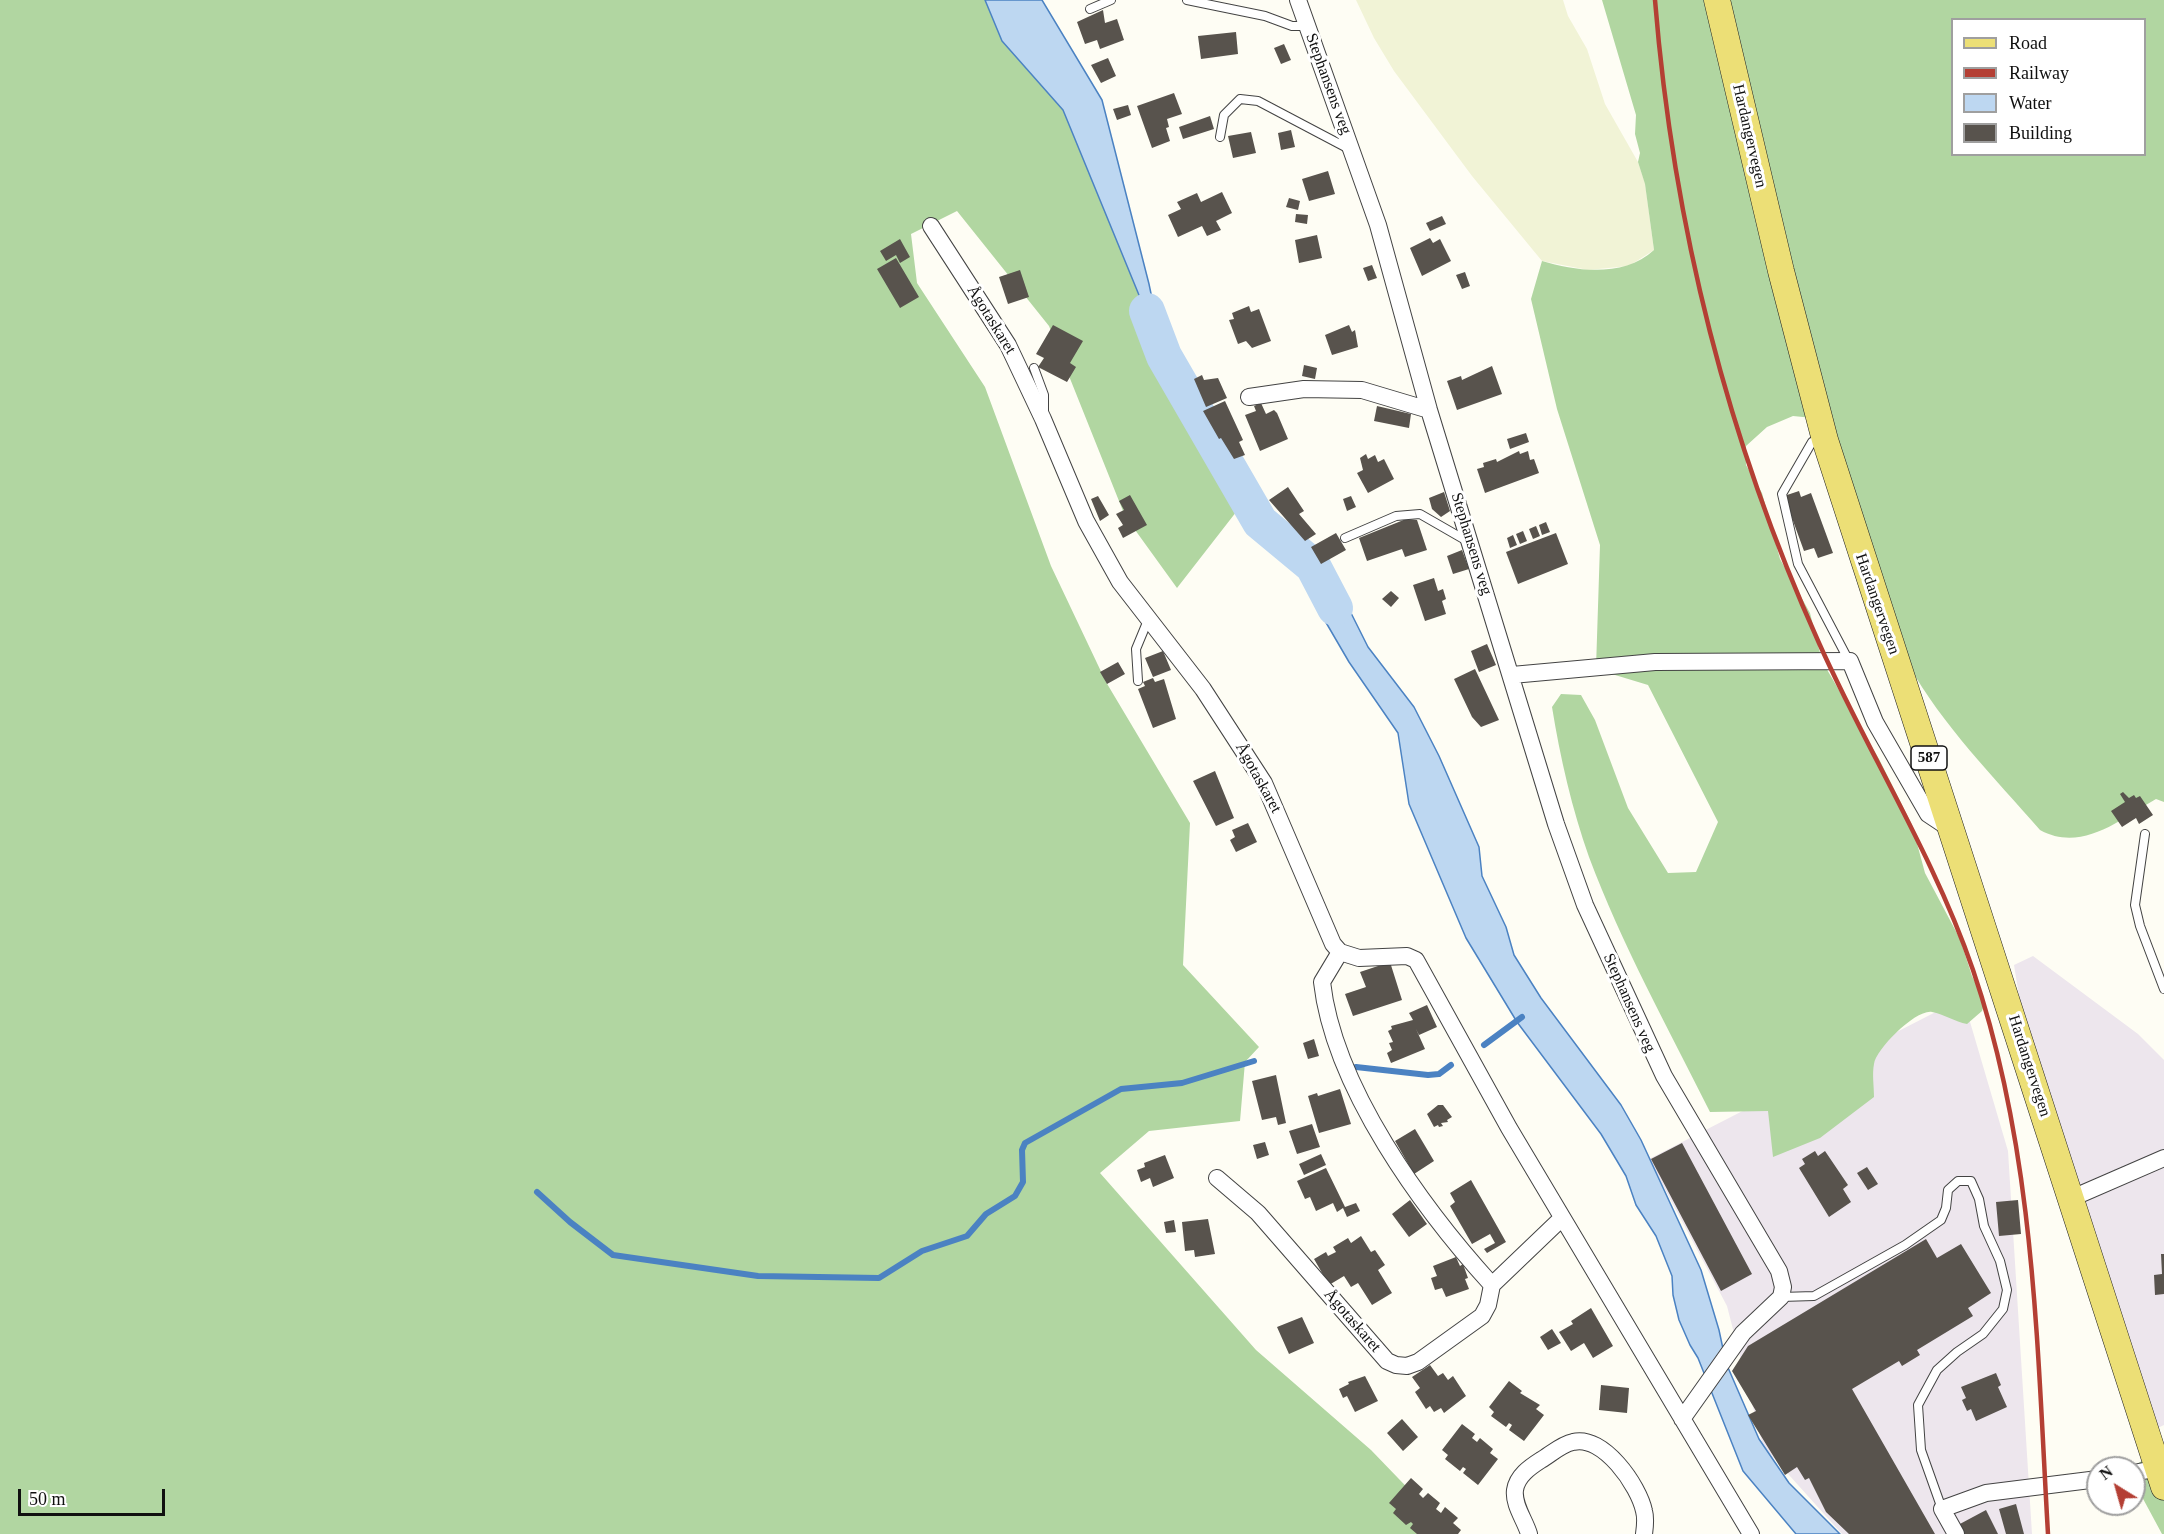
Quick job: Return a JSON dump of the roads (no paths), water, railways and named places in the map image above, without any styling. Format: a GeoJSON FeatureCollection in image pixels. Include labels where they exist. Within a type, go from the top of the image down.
{"type":"FeatureCollection","features":[{"type":"Feature","properties":{"kind":"main road","name":"Hardangervegen"},"geometry":{"type":"LineString","coordinates":[[1717,0],[1780,271],[1825,440],[1854,536],[2072,1198],[2155,1432],[2152,1476]]}},
{"type":"Feature","properties":{"kind":"street","name":"Stephansens veg"},"geometry":{"type":"LineString","coordinates":[[1298,0],[1385,247],[1429,410],[1556,824],[1585,905],[1652,1054],[1779,1271],[1783,1287],[1781,1297]]}},
{"type":"Feature","properties":{"kind":"street","name":"Ågotaskaret"},"geometry":{"type":"LineString","coordinates":[[931,226],[1008,345],[1043,419],[1086,521],[1120,582],[1203,689],[1264,783],[1291,841],[1328,936],[1340,952]]}},
{"type":"Feature","properties":{"kind":"street"},"geometry":{"type":"LineString","coordinates":[[1248,397],[1304,389],[1362,390],[1429,410]]}},
{"type":"Feature","properties":{"kind":"street"},"geometry":{"type":"LineString","coordinates":[[1512,675],[1655,662],[1850,661],[1875,722],[1928,814],[1952,830]]}},
{"type":"Feature","properties":{"kind":"street"},"geometry":{"type":"LineString","coordinates":[[1492,1285],[1449,1238],[1409,1183],[1342,1061],[1322,982],[1340,952],[1359,958],[1407,956],[1416,960],[1562,1218],[1751,1534]]}},
{"type":"Feature","properties":{"kind":"street"},"geometry":{"type":"LineString","coordinates":[[2072,1198],[2138,1172],[2164,1158]]}},
{"type":"Feature","properties":{"kind":"street","name":"Ågotaskaret"},"geometry":{"type":"LineString","coordinates":[[1217,1178],[1258,1213],[1369,1342],[1396,1365],[1407,1366],[1418,1362],[1482,1316],[1488,1305],[1492,1285],[1562,1218]]}},
{"type":"Feature","properties":{"kind":"street"},"geometry":{"type":"LineString","coordinates":[[1682,1419],[1743,1333],[1781,1297]]}},
{"type":"Feature","properties":{"kind":"street"},"geometry":{"type":"LineString","coordinates":[[1529,1534],[1516,1503],[1515,1491],[1520,1478],[1530,1468],[1561,1447],[1585,1441],[1597,1445],[1610,1455],[1625,1474],[1640,1499],[1645,1513],[1644,1534]]}},
{"type":"Feature","properties":{"kind":"street"},"geometry":{"type":"LineString","coordinates":[[1956,1534],[1942,1509],[1986,1493],[2086,1480]]}},
{"type":"Feature","properties":{"kind":"lane"},"geometry":{"type":"LineString","coordinates":[[1090,9],[1111,0]]}},
{"type":"Feature","properties":{"kind":"lane"},"geometry":{"type":"LineString","coordinates":[[1186,0],[1242,10],[1292,26],[1307,26]]}},
{"type":"Feature","properties":{"kind":"lane"},"geometry":{"type":"LineString","coordinates":[[1220,137],[1224,115],[1240,99],[1258,101],[1351,150]]}},
{"type":"Feature","properties":{"kind":"lane","name":"Ågotaskaret"},"geometry":{"type":"LineString","coordinates":[[1034,368],[1046,403],[1043,419]]}},
{"type":"Feature","properties":{"kind":"lane"},"geometry":{"type":"LineString","coordinates":[[1825,440],[1812,442],[1782,494],[1798,564],[1850,661]]}},
{"type":"Feature","properties":{"kind":"lane"},"geometry":{"type":"LineString","coordinates":[[1345,538],[1396,516],[1420,514],[1471,544]]}},
{"type":"Feature","properties":{"kind":"lane"},"geometry":{"type":"LineString","coordinates":[[1138,681],[1136,648],[1148,620]]}},
{"type":"Feature","properties":{"kind":"lane"},"geometry":{"type":"LineString","coordinates":[[2145,834],[2135,905],[2140,926],[2164,989]]}},
{"type":"Feature","properties":{"kind":"lane"},"geometry":{"type":"LineString","coordinates":[[1781,1297],[1814,1296],[1905,1245],[1941,1220],[1946,1208],[1948,1190],[1958,1181],[1971,1181],[1979,1199],[1984,1226],[2000,1260],[2007,1290],[2003,1309],[1983,1334],[1957,1352],[1937,1370],[1918,1405],[1921,1450],[1942,1509]]}},
{"type":"Feature","properties":{"kind":"water"},"geometry":{"type":"Polygon","coordinates":[[[985,0],[1042,0],[1102,100],[1149,284],[1164,356],[1063,110],[1002,41],[985,0]]]}},
{"type":"Feature","properties":{"kind":"water"},"geometry":{"type":"Polygon","coordinates":[[[1313,566],[1331,581],[1345,601],[1368,647],[1414,707],[1439,756],[1479,847],[1482,876],[1506,927],[1514,955],[1541,998],[1621,1105],[1641,1140],[1701,1270],[1719,1330],[1726,1363],[1759,1439],[1789,1483],[1840,1534],[1796,1534],[1743,1471],[1698,1358],[1679,1320],[1673,1295],[1672,1276],[1656,1236],[1636,1205],[1626,1176],[1601,1134],[1517,1022],[1466,938],[1409,804],[1398,733],[1349,662],[1310,595],[1313,566]]]}},
{"type":"Feature","properties":{"kind":"waterway"},"geometry":{"type":"LineString","coordinates":[[1147,311],[1164,356],[1260,522],[1313,566],[1335,608]]}},
{"type":"Feature","properties":{"kind":"waterway"},"geometry":{"type":"LineString","coordinates":[[1484,1045],[1522,1017]]}},
{"type":"Feature","properties":{"kind":"waterway"},"geometry":{"type":"LineString","coordinates":[[537,1192],[570,1222],[613,1255],[758,1276],[879,1278],[922,1251],[967,1236],[986,1214],[1015,1196],[1023,1182],[1022,1150],[1025,1143],[1121,1089],[1182,1083],[1254,1061]]}},
{"type":"Feature","properties":{"kind":"waterway"},"geometry":{"type":"LineString","coordinates":[[1356,1067],[1428,1075],[1439,1074],[1451,1065]]}},
{"type":"Feature","properties":{"kind":"railway"},"geometry":{"type":"LineString","coordinates":[[1655,0],[1663,83],[1675,166],[1709,329],[1731,409],[1786,566],[1838,684],[1939,886],[1973,970],[1994,1039],[2009,1108],[2030,1249],[2048,1534]]}}]}
